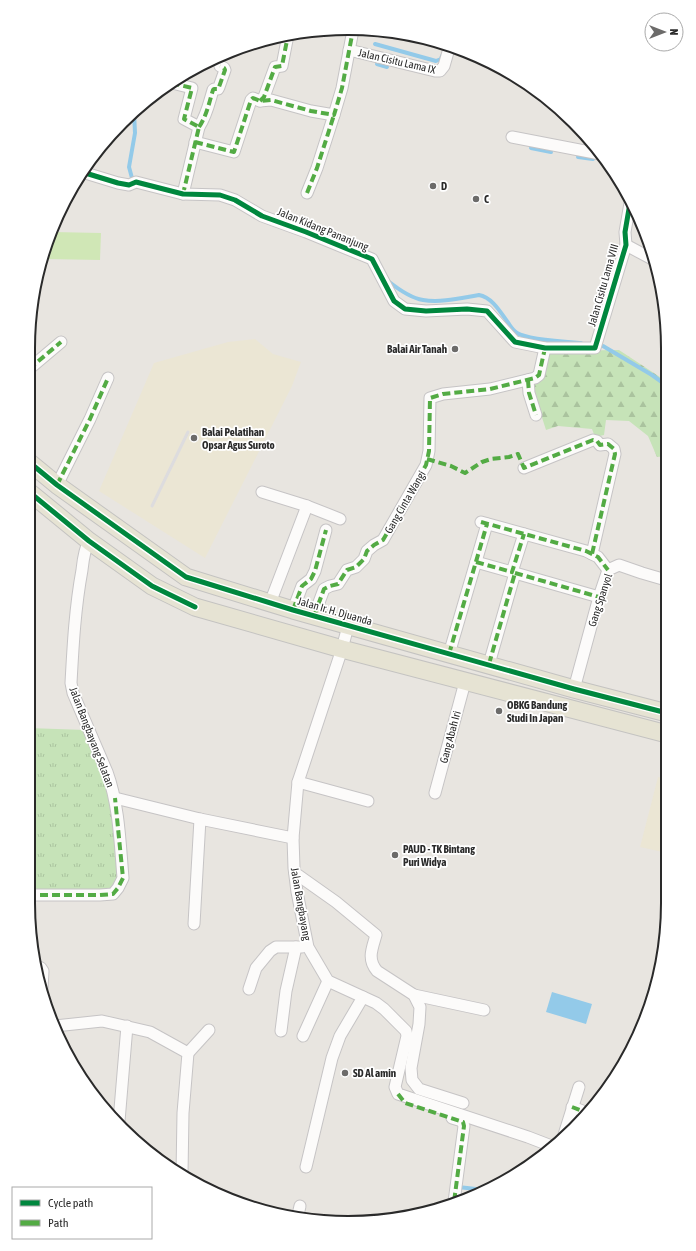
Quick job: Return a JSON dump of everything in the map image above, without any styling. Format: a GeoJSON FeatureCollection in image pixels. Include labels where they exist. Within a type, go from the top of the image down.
{"type":"FeatureCollection","features":[{"type":"Feature","properties":{"kind":"main road","name":"Jalan Ir. H. Djuanda"},"geometry":{"type":"LineString","coordinates":[[35,468],[57,485],[186,577],[348,626],[489,664],[574,689],[661,711]]}},
{"type":"Feature","properties":{"kind":"main road"},"geometry":{"type":"LineString","coordinates":[[35,497],[89,541],[152,586],[195,607],[342,649],[661,732]]}},
{"type":"Feature","properties":{"kind":"main road"},"geometry":{"type":"LineString","coordinates":[[195,607],[206,583]]}},
{"type":"Feature","properties":{"kind":"street"},"geometry":{"type":"LineString","coordinates":[[307,193],[318,165],[342,88],[352,35]]}},
{"type":"Feature","properties":{"kind":"street"},"geometry":{"type":"LineString","coordinates":[[260,101],[264,97],[275,67],[282,66],[287,41]]}},
{"type":"Feature","properties":{"kind":"street","name":"Jalan Cisitu Lama IX"},"geometry":{"type":"LineString","coordinates":[[349,50],[435,71],[440,71],[444,66],[448,52]]}},
{"type":"Feature","properties":{"kind":"street"},"geometry":{"type":"LineString","coordinates":[[183,194],[199,127],[206,115],[213,90],[218,89],[225,70],[220,66]]}},
{"type":"Feature","properties":{"kind":"street"},"geometry":{"type":"LineString","coordinates":[[179,85],[192,88],[184,119],[199,127]]}},
{"type":"Feature","properties":{"kind":"street"},"geometry":{"type":"LineString","coordinates":[[195,142],[234,152],[251,100],[253,98],[260,101],[271,100],[311,111],[334,115]]}},
{"type":"Feature","properties":{"kind":"street"},"geometry":{"type":"LineString","coordinates":[[512,137],[592,152]]}},
{"type":"Feature","properties":{"kind":"street","name":"Jalan Kidang Pananjung"},"geometry":{"type":"LineString","coordinates":[[88,174],[129,185],[136,182],[183,194],[220,195],[235,200],[262,216],[372,259],[394,301],[405,310],[426,311],[467,309],[487,311],[515,342],[545,348],[594,348]]}},
{"type":"Feature","properties":{"kind":"street","name":"Jalan Cisitu Lama VIII"},"geometry":{"type":"LineString","coordinates":[[594,348],[626,245],[624,232],[629,209]]}},
{"type":"Feature","properties":{"kind":"street"},"geometry":{"type":"LineString","coordinates":[[626,245],[647,256]]}},
{"type":"Feature","properties":{"kind":"street"},"geometry":{"type":"LineString","coordinates":[[35,364],[61,342]]}},
{"type":"Feature","properties":{"kind":"street"},"geometry":{"type":"LineString","coordinates":[[536,415],[529,393],[528,380],[535,378],[539,374],[545,348]]}},
{"type":"Feature","properties":{"kind":"street"},"geometry":{"type":"LineString","coordinates":[[57,485],[90,419],[108,378]]}},
{"type":"Feature","properties":{"kind":"street","name":"Gang Cinta Wangi"},"geometry":{"type":"LineString","coordinates":[[314,616],[324,589],[338,584],[347,570],[356,567],[364,559],[367,551],[382,540],[426,466],[429,452],[431,396],[490,388],[528,380]]}},
{"type":"Feature","properties":{"kind":"street"},"geometry":{"type":"LineString","coordinates":[[524,468],[593,440],[597,441],[600,445],[608,444],[614,449],[615,454],[592,554]]}},
{"type":"Feature","properties":{"kind":"street"},"geometry":{"type":"LineString","coordinates":[[262,492],[307,506],[340,519]]}},
{"type":"Feature","properties":{"kind":"street"},"geometry":{"type":"LineString","coordinates":[[270,603],[307,506]]}},
{"type":"Feature","properties":{"kind":"street"},"geometry":{"type":"LineString","coordinates":[[449,654],[476,562],[484,523],[592,554],[598,557],[608,570]]}},
{"type":"Feature","properties":{"kind":"street"},"geometry":{"type":"LineString","coordinates":[[293,610],[302,586],[311,579],[315,571],[326,530]]}},
{"type":"Feature","properties":{"kind":"street"},"geometry":{"type":"LineString","coordinates":[[489,664],[524,534]]}},
{"type":"Feature","properties":{"kind":"street","name":"Jalan Bangbayang Selatan"},"geometry":{"type":"LineString","coordinates":[[35,895],[113,894],[123,878],[115,798],[108,772],[73,693],[71,683],[78,594],[84,558],[89,541]]}},
{"type":"Feature","properties":{"kind":"street"},"geometry":{"type":"LineString","coordinates":[[476,562],[599,597]]}},
{"type":"Feature","properties":{"kind":"street","name":"Gang Spanyol"},"geometry":{"type":"LineString","coordinates":[[574,689],[599,597],[608,570],[619,565],[661,579]]}},
{"type":"Feature","properties":{"kind":"street","name":"Jalan Bangbayang"},"geometry":{"type":"LineString","coordinates":[[328,981],[308,947],[297,892],[294,868],[293,838],[298,782],[342,649],[348,626]]}},
{"type":"Feature","properties":{"kind":"street","name":"Gang Abah Iri"},"geometry":{"type":"LineString","coordinates":[[435,792],[466,682]]}},
{"type":"Feature","properties":{"kind":"street"},"geometry":{"type":"LineString","coordinates":[[298,782],[368,801]]}},
{"type":"Feature","properties":{"kind":"street"},"geometry":{"type":"LineString","coordinates":[[115,798],[200,819],[293,838]]}},
{"type":"Feature","properties":{"kind":"street"},"geometry":{"type":"LineString","coordinates":[[194,924],[200,819]]}},
{"type":"Feature","properties":{"kind":"street"},"geometry":{"type":"LineString","coordinates":[[295,873],[336,902],[376,935],[370,956],[373,966],[378,971],[414,995],[484,1010]]}},
{"type":"Feature","properties":{"kind":"street"},"geometry":{"type":"LineString","coordinates":[[249,989],[256,968],[270,951],[276,947],[308,947]]}},
{"type":"Feature","properties":{"kind":"street"},"geometry":{"type":"LineString","coordinates":[[281,1032],[288,980],[296,947]]}},
{"type":"Feature","properties":{"kind":"street"},"geometry":{"type":"LineString","coordinates":[[303,1036],[328,981],[376,1003],[384,1009],[407,1033],[395,1087],[398,1094],[404,1103],[463,1122],[464,1126],[455,1197]]}},
{"type":"Feature","properties":{"kind":"street"},"geometry":{"type":"LineString","coordinates":[[414,995],[420,1007],[419,1024],[411,1068],[412,1080],[419,1089],[463,1103]]}},
{"type":"Feature","properties":{"kind":"street"},"geometry":{"type":"LineString","coordinates":[[306,1167],[332,1058],[340,1036],[363,997]]}},
{"type":"Feature","properties":{"kind":"street"},"geometry":{"type":"LineString","coordinates":[[60,1026],[102,1021],[126,1026],[150,1032],[188,1053]]}},
{"type":"Feature","properties":{"kind":"street"},"geometry":{"type":"LineString","coordinates":[[119,1116],[126,1026]]}},
{"type":"Feature","properties":{"kind":"street"},"geometry":{"type":"LineString","coordinates":[[182,1168],[183,1113],[188,1053],[209,1030]]}},
{"type":"Feature","properties":{"kind":"street"},"geometry":{"type":"LineString","coordinates":[[566,1126],[579,1087]]}},
{"type":"Feature","properties":{"kind":"street"},"geometry":{"type":"LineString","coordinates":[[398,1094],[547,1144]]}},
{"type":"Feature","properties":{"kind":"street"},"geometry":{"type":"LineString","coordinates":[[572,1107],[581,1111]]}},
{"type":"Feature","properties":{"kind":"shaded area","name":"Balai Pelatihan Opsar Agus Suroto"},"geometry":{"type":"Polygon","coordinates":[[[255,339],[273,354],[301,362],[292,386],[205,558],[99,491],[154,363],[228,342],[255,339]]]}},
{"type":"Feature","properties":{"kind":"shaded area"},"geometry":{"type":"Polygon","coordinates":[[[658,777],[661,778],[661,852],[640,847],[658,777]]]}},
{"type":"Feature","properties":{"kind":"green space"},"geometry":{"type":"Polygon","coordinates":[[[57,232],[101,233],[100,260],[48,259],[57,232]]]}},
{"type":"Feature","properties":{"kind":"green space"},"geometry":{"type":"Polygon","coordinates":[[[619,350],[661,378],[661,457],[657,457],[648,436],[629,421],[606,420],[604,435],[595,437],[592,429],[558,426],[546,430],[531,383],[547,351],[619,350]]]}},
{"type":"Feature","properties":{"kind":"green space"},"geometry":{"type":"Polygon","coordinates":[[[35,728],[86,730],[107,773],[119,877],[110,892],[35,892],[35,728]]]}},
{"type":"Feature","properties":{"kind":"water"},"geometry":{"type":"Polygon","coordinates":[[[552,992],[592,1004],[586,1024],[546,1012],[552,992]]]}},
{"type":"Feature","properties":{"kind":"waterway"},"geometry":{"type":"LineString","coordinates":[[375,44],[436,61],[441,59],[442,56]]}},
{"type":"Feature","properties":{"kind":"waterway"},"geometry":{"type":"LineString","coordinates":[[377,64],[387,67]]}},
{"type":"Feature","properties":{"kind":"waterway"},"geometry":{"type":"LineString","coordinates":[[134,120],[135,133],[129,167],[132,178],[136,179]]}},
{"type":"Feature","properties":{"kind":"waterway"},"geometry":{"type":"LineString","coordinates":[[531,148],[551,152]]}},
{"type":"Feature","properties":{"kind":"waterway"},"geometry":{"type":"LineString","coordinates":[[578,157],[593,159]]}},
{"type":"Feature","properties":{"kind":"waterway"},"geometry":{"type":"LineString","coordinates":[[388,281],[409,295],[423,300],[444,301],[479,295],[484,296],[496,306],[517,333],[538,339],[581,343]]}},
{"type":"Feature","properties":{"kind":"waterway"},"geometry":{"type":"LineString","coordinates":[[603,346],[661,381]]}},
{"type":"Feature","properties":{"kind":"waterway"},"geometry":{"type":"LineString","coordinates":[[458,1187],[475,1189]]}},
{"type":"Feature","properties":{"kind":"railway"},"geometry":{"type":"LineString","coordinates":[[152,506],[188,432]]}},
{"type":"Feature","properties":{"kind":"marked path"},"geometry":{"type":"LineString","coordinates":[[195,142],[234,152],[251,100],[253,98],[260,101],[271,100],[311,111],[334,115],[342,88],[352,35]]}},
{"type":"Feature","properties":{"kind":"marked path"},"geometry":{"type":"LineString","coordinates":[[260,101],[264,97],[275,67],[282,66],[287,41]]}},
{"type":"Feature","properties":{"kind":"marked path"},"geometry":{"type":"LineString","coordinates":[[199,127],[206,113],[213,90],[218,89],[225,70],[220,66]]}},
{"type":"Feature","properties":{"kind":"marked path"},"geometry":{"type":"LineString","coordinates":[[179,85],[192,88],[184,119],[199,127],[183,194]]}},
{"type":"Feature","properties":{"kind":"marked path"},"geometry":{"type":"LineString","coordinates":[[307,193],[317,168],[334,115]]}},
{"type":"Feature","properties":{"kind":"marked path"},"geometry":{"type":"LineString","coordinates":[[35,364],[61,342]]}},
{"type":"Feature","properties":{"kind":"marked path"},"geometry":{"type":"LineString","coordinates":[[314,616],[324,589],[338,584],[347,570],[356,567],[364,559],[367,551],[383,540],[426,465],[429,451],[430,398],[443,394],[490,389],[535,378],[539,375],[545,348]]}},
{"type":"Feature","properties":{"kind":"marked path"},"geometry":{"type":"LineString","coordinates":[[57,485],[90,419],[108,378]]}},
{"type":"Feature","properties":{"kind":"marked path"},"geometry":{"type":"LineString","coordinates":[[528,380],[529,393],[536,415]]}},
{"type":"Feature","properties":{"kind":"marked path"},"geometry":{"type":"LineString","coordinates":[[427,459],[451,466],[465,473],[482,462],[491,459],[509,457],[518,454],[524,468],[593,440],[597,441],[600,445],[608,444],[614,449],[615,454],[592,554]]}},
{"type":"Feature","properties":{"kind":"marked path"},"geometry":{"type":"LineString","coordinates":[[481,522],[586,551],[598,557],[608,570]]}},
{"type":"Feature","properties":{"kind":"marked path"},"geometry":{"type":"LineString","coordinates":[[449,654],[487,524]]}},
{"type":"Feature","properties":{"kind":"marked path"},"geometry":{"type":"LineString","coordinates":[[293,610],[302,586],[311,579],[315,571],[326,530]]}},
{"type":"Feature","properties":{"kind":"marked path"},"geometry":{"type":"LineString","coordinates":[[489,664],[515,573],[512,572],[524,534]]}},
{"type":"Feature","properties":{"kind":"marked path"},"geometry":{"type":"LineString","coordinates":[[476,562],[512,572]]}},
{"type":"Feature","properties":{"kind":"marked path"},"geometry":{"type":"LineString","coordinates":[[515,573],[599,597]]}},
{"type":"Feature","properties":{"kind":"marked path"},"geometry":{"type":"LineString","coordinates":[[35,895],[113,894],[118,888],[123,878],[115,798]]}},
{"type":"Feature","properties":{"kind":"marked path"},"geometry":{"type":"LineString","coordinates":[[398,1094],[405,1103],[463,1122],[464,1126],[455,1197]]}},
{"type":"Feature","properties":{"kind":"marked path"},"geometry":{"type":"LineString","coordinates":[[572,1107],[581,1111]]}},
{"type":"Feature","properties":{"kind":"cycle path"},"geometry":{"type":"LineString","coordinates":[[88,174],[129,185],[136,182],[183,194],[220,195],[235,200],[262,216],[372,259],[394,301],[405,309],[426,311],[467,309],[487,311],[515,342],[545,348],[595,348],[626,245],[625,232],[629,210]]}},
{"type":"Feature","properties":{"kind":"cycle path"},"geometry":{"type":"LineString","coordinates":[[35,467],[57,485],[186,577],[293,610],[574,689],[661,711]]}},
{"type":"Feature","properties":{"kind":"cycle path"},"geometry":{"type":"LineString","coordinates":[[35,497],[89,541],[152,586],[195,607]]}},
{"type":"Feature","properties":{"kind":"place","name":"D"},"geometry":{"type":"Point","coordinates":[433,186]}},
{"type":"Feature","properties":{"kind":"place","name":"C"},"geometry":{"type":"Point","coordinates":[476,199]}},
{"type":"Feature","properties":{"kind":"place","name":"Balai Air Tanah"},"geometry":{"type":"Point","coordinates":[455,349]}},
{"type":"Feature","properties":{"kind":"place","name":"Balai Pelatihan Opsar Agus Suroto"},"geometry":{"type":"Point","coordinates":[194,438]}},
{"type":"Feature","properties":{"kind":"place","name":"OBKG Bandung Studi In Japan"},"geometry":{"type":"Point","coordinates":[499,711]}},
{"type":"Feature","properties":{"kind":"place","name":"PAUD - TK Bintang Puri Widya"},"geometry":{"type":"Point","coordinates":[395,855]}},
{"type":"Feature","properties":{"kind":"place","name":"SD Al amin"},"geometry":{"type":"Point","coordinates":[345,1073]}}]}
